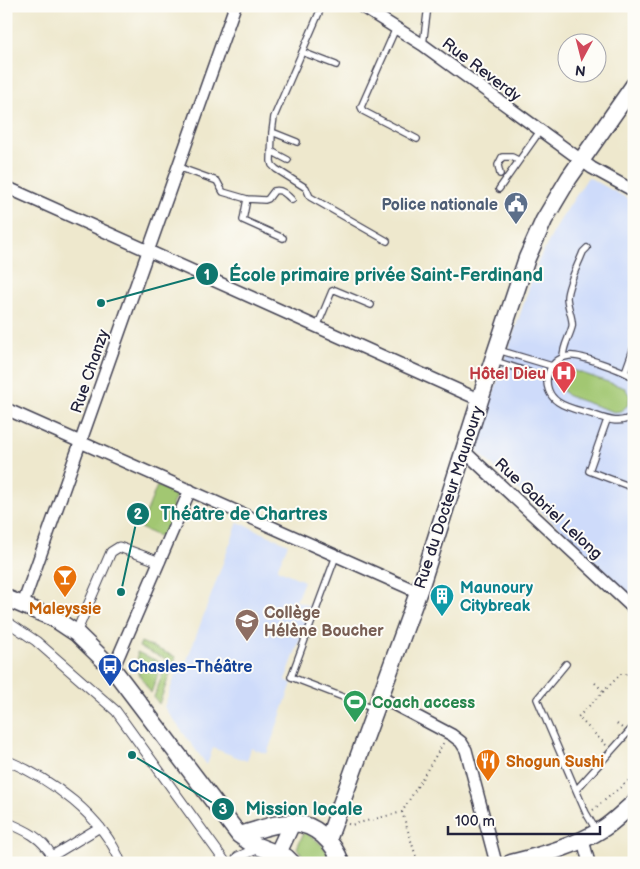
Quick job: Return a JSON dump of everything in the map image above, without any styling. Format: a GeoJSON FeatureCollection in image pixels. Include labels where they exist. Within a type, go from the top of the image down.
{"type":"FeatureCollection","features":[{"type":"Feature","properties":{"kind":"main road","name":"Rue du Docteur Maunoury"},"geometry":{"type":"LineString","coordinates":[[328,840],[418,592],[527,258],[544,220],[634,85]]}},
{"type":"Feature","properties":{"kind":"main road"},"geometry":{"type":"LineString","coordinates":[[6,598],[55,619],[76,633],[113,670],[239,835],[252,844],[278,853],[292,863]]}},
{"type":"Feature","properties":{"kind":"main road"},"geometry":{"type":"LineString","coordinates":[[511,863],[542,855],[590,836],[606,828],[634,803]]}},
{"type":"Feature","properties":{"kind":"main road"},"geometry":{"type":"LineString","coordinates":[[239,835],[292,823],[309,827],[319,832],[328,840],[338,852],[341,863]]}},
{"type":"Feature","properties":{"kind":"main road"},"geometry":{"type":"LineString","coordinates":[[278,853],[292,823]]}},
{"type":"Feature","properties":{"kind":"street","name":"Rue Chanzy"},"geometry":{"type":"LineString","coordinates":[[23,604],[235,6]]}},
{"type":"Feature","properties":{"kind":"street","name":"Rue Reverdy"},"geometry":{"type":"LineString","coordinates":[[361,6],[423,45],[592,168],[634,191]]}},
{"type":"Feature","properties":{"kind":"street"},"geometry":{"type":"LineString","coordinates":[[6,187],[480,400]]}},
{"type":"Feature","properties":{"kind":"street"},"geometry":{"type":"LineString","coordinates":[[6,409],[418,592]]}},
{"type":"Feature","properties":{"kind":"street","name":"Rue Gabriel Lelong"},"geometry":{"type":"LineString","coordinates":[[464,450],[634,609]]}},
{"type":"Feature","properties":{"kind":"street"},"geometry":{"type":"LineString","coordinates":[[113,670],[190,490]]}},
{"type":"Feature","properties":{"kind":"street"},"geometry":{"type":"LineString","coordinates":[[76,633],[111,552],[119,546],[160,562]]}},
{"type":"Feature","properties":{"kind":"street"},"geometry":{"type":"LineString","coordinates":[[6,622],[36,640],[116,712],[226,863]]}},
{"type":"Feature","properties":{"kind":"street"},"geometry":{"type":"LineString","coordinates":[[378,703],[449,734],[461,742],[466,750],[496,863]]}},
{"type":"Feature","properties":{"kind":"street"},"geometry":{"type":"LineString","coordinates":[[6,760],[36,774],[89,815],[109,838],[121,863]]}},
{"type":"Feature","properties":{"kind":"street"},"geometry":{"type":"LineString","coordinates":[[6,822],[34,834],[49,849],[51,859],[100,827]]}},
{"type":"Feature","properties":{"kind":"street"},"geometry":{"type":"LineString","coordinates":[[589,863],[590,836]]}},
{"type":"Feature","properties":{"kind":"street"},"geometry":{"type":"LineString","coordinates":[[234,863],[238,858],[262,847]]}},
{"type":"Feature","properties":{"kind":"lane"},"geometry":{"type":"LineString","coordinates":[[322,6],[277,109],[272,132],[272,166],[306,188],[310,198],[387,242]]}},
{"type":"Feature","properties":{"kind":"lane"},"geometry":{"type":"LineString","coordinates":[[423,45],[428,6]]}},
{"type":"Feature","properties":{"kind":"lane"},"geometry":{"type":"LineString","coordinates":[[396,28],[361,107],[363,111],[417,139]]}},
{"type":"Feature","properties":{"kind":"lane"},"geometry":{"type":"LineString","coordinates":[[302,52],[336,64]]}},
{"type":"Feature","properties":{"kind":"lane"},"geometry":{"type":"LineString","coordinates":[[499,189],[540,131]]}},
{"type":"Feature","properties":{"kind":"lane"},"geometry":{"type":"LineString","coordinates":[[272,132],[297,142]]}},
{"type":"Feature","properties":{"kind":"lane"},"geometry":{"type":"LineString","coordinates":[[271,151],[288,160]]}},
{"type":"Feature","properties":{"kind":"lane"},"geometry":{"type":"LineString","coordinates":[[500,174],[498,165],[502,158],[512,157],[518,160]]}},
{"type":"Feature","properties":{"kind":"lane"},"geometry":{"type":"LineString","coordinates":[[178,167],[217,181],[224,192],[247,199],[265,200],[277,190],[292,200]]}},
{"type":"Feature","properties":{"kind":"lane"},"geometry":{"type":"LineString","coordinates":[[247,199],[243,220],[283,238]]}},
{"type":"Feature","properties":{"kind":"lane"},"geometry":{"type":"LineString","coordinates":[[563,357],[563,350],[572,326],[568,310],[567,293],[583,252],[587,248]]}},
{"type":"Feature","properties":{"kind":"lane"},"geometry":{"type":"LineString","coordinates":[[317,327],[332,291],[335,290],[371,305]]}},
{"type":"Feature","properties":{"kind":"lane"},"geometry":{"type":"LineString","coordinates":[[625,372],[634,347]]}},
{"type":"Feature","properties":{"kind":"lane"},"geometry":{"type":"LineString","coordinates":[[494,355],[552,366]]}},
{"type":"Feature","properties":{"kind":"lane"},"geometry":{"type":"LineString","coordinates":[[494,355],[547,378]]}},
{"type":"Feature","properties":{"kind":"lane"},"geometry":{"type":"LineString","coordinates":[[634,378],[625,372],[575,355],[563,357],[552,366],[547,378],[550,393],[558,402],[607,420],[620,421],[634,414]]}},
{"type":"Feature","properties":{"kind":"lane"},"geometry":{"type":"LineString","coordinates":[[607,420],[589,472],[634,488]]}},
{"type":"Feature","properties":{"kind":"lane"},"geometry":{"type":"LineString","coordinates":[[336,556],[291,677],[378,703]]}},
{"type":"Feature","properties":{"kind":"lane"},"geometry":{"type":"LineString","coordinates":[[566,664],[537,699],[587,815],[590,836]]}},
{"type":"Feature","properties":{"kind":"lane"},"geometry":{"type":"LineString","coordinates":[[576,790],[634,726]]}},
{"type":"Feature","properties":{"kind":"path"},"geometry":{"type":"LineString","coordinates":[[612,750],[578,718],[621,674],[634,674]]}},
{"type":"Feature","properties":{"kind":"path"},"geometry":{"type":"LineString","coordinates":[[594,683],[603,691]]}},
{"type":"Feature","properties":{"kind":"path"},"geometry":{"type":"LineString","coordinates":[[336,820],[351,825],[402,812],[449,734]]}},
{"type":"Feature","properties":{"kind":"path"},"geometry":{"type":"LineString","coordinates":[[587,815],[634,776]]}},
{"type":"Feature","properties":{"kind":"path"},"geometry":{"type":"LineString","coordinates":[[402,812],[418,863]]}},
{"type":"Feature","properties":{"kind":"shaded area","name":"Hôtel Dieu"},"geometry":{"type":"Polygon","coordinates":[[[588,177],[634,202],[634,598],[479,453],[476,445],[538,261],[559,222],[588,177]]]}},
{"type":"Feature","properties":{"kind":"shaded area","name":"Collège Hélène Boucher"},"geometry":{"type":"Polygon","coordinates":[[[238,522],[288,544],[277,569],[304,581],[296,601],[312,607],[285,680],[292,683],[267,754],[251,748],[247,761],[213,748],[207,765],[164,707],[180,662],[186,663],[238,522]]]}},
{"type":"Feature","properties":{"kind":"green space"},"geometry":{"type":"Polygon","coordinates":[[[569,371],[576,371],[625,388],[630,396],[628,405],[621,411],[614,412],[568,396],[561,386],[561,379],[569,371]]]}},
{"type":"Feature","properties":{"kind":"green space"},"geometry":{"type":"Polygon","coordinates":[[[157,486],[177,494],[172,505],[176,507],[163,538],[140,528],[157,486]]]}},
{"type":"Feature","properties":{"kind":"green space"},"geometry":{"type":"Polygon","coordinates":[[[141,642],[176,657],[159,704],[154,697],[168,660],[139,647],[141,642]]]}},
{"type":"Feature","properties":{"kind":"green space"},"geometry":{"type":"Polygon","coordinates":[[[137,652],[162,663],[151,693],[139,674],[137,652]]]}},
{"type":"Feature","properties":{"kind":"green space"},"geometry":{"type":"Polygon","coordinates":[[[304,832],[322,845],[333,863],[309,863],[297,848],[304,832]]]}},
{"type":"Feature","properties":{"kind":"place","name":"Police nationale"},"geometry":{"type":"Point","coordinates":[516,225]}},
{"type":"Feature","properties":{"kind":"place","name":"École primaire privée Saint-Ferdinand"},"geometry":{"type":"Point","coordinates":[101,303]}},
{"type":"Feature","properties":{"kind":"place","name":"Hôtel Dieu"},"geometry":{"type":"Point","coordinates":[564,394]}},
{"type":"Feature","properties":{"kind":"place","name":"Théâtre de Chartres"},"geometry":{"type":"Point","coordinates":[121,592]}},
{"type":"Feature","properties":{"kind":"place","name":"Maleyssie"},"geometry":{"type":"Point","coordinates":[65,598]}},
{"type":"Feature","properties":{"kind":"place","name":"Maunoury Citybreak"},"geometry":{"type":"Point","coordinates":[442,617]}},
{"type":"Feature","properties":{"kind":"place","name":"Collège Hélène Boucher"},"geometry":{"type":"Point","coordinates":[247,642]}},
{"type":"Feature","properties":{"kind":"place","name":"Chasles–Théâtre"},"geometry":{"type":"Point","coordinates":[110,687]}},
{"type":"Feature","properties":{"kind":"place","name":"Coach access"},"geometry":{"type":"Point","coordinates":[355,723]}},
{"type":"Feature","properties":{"kind":"place","name":"Mission locale"},"geometry":{"type":"Point","coordinates":[132,755]}},
{"type":"Feature","properties":{"kind":"place","name":"Shogun Sushi"},"geometry":{"type":"Point","coordinates":[488,782]}}]}
